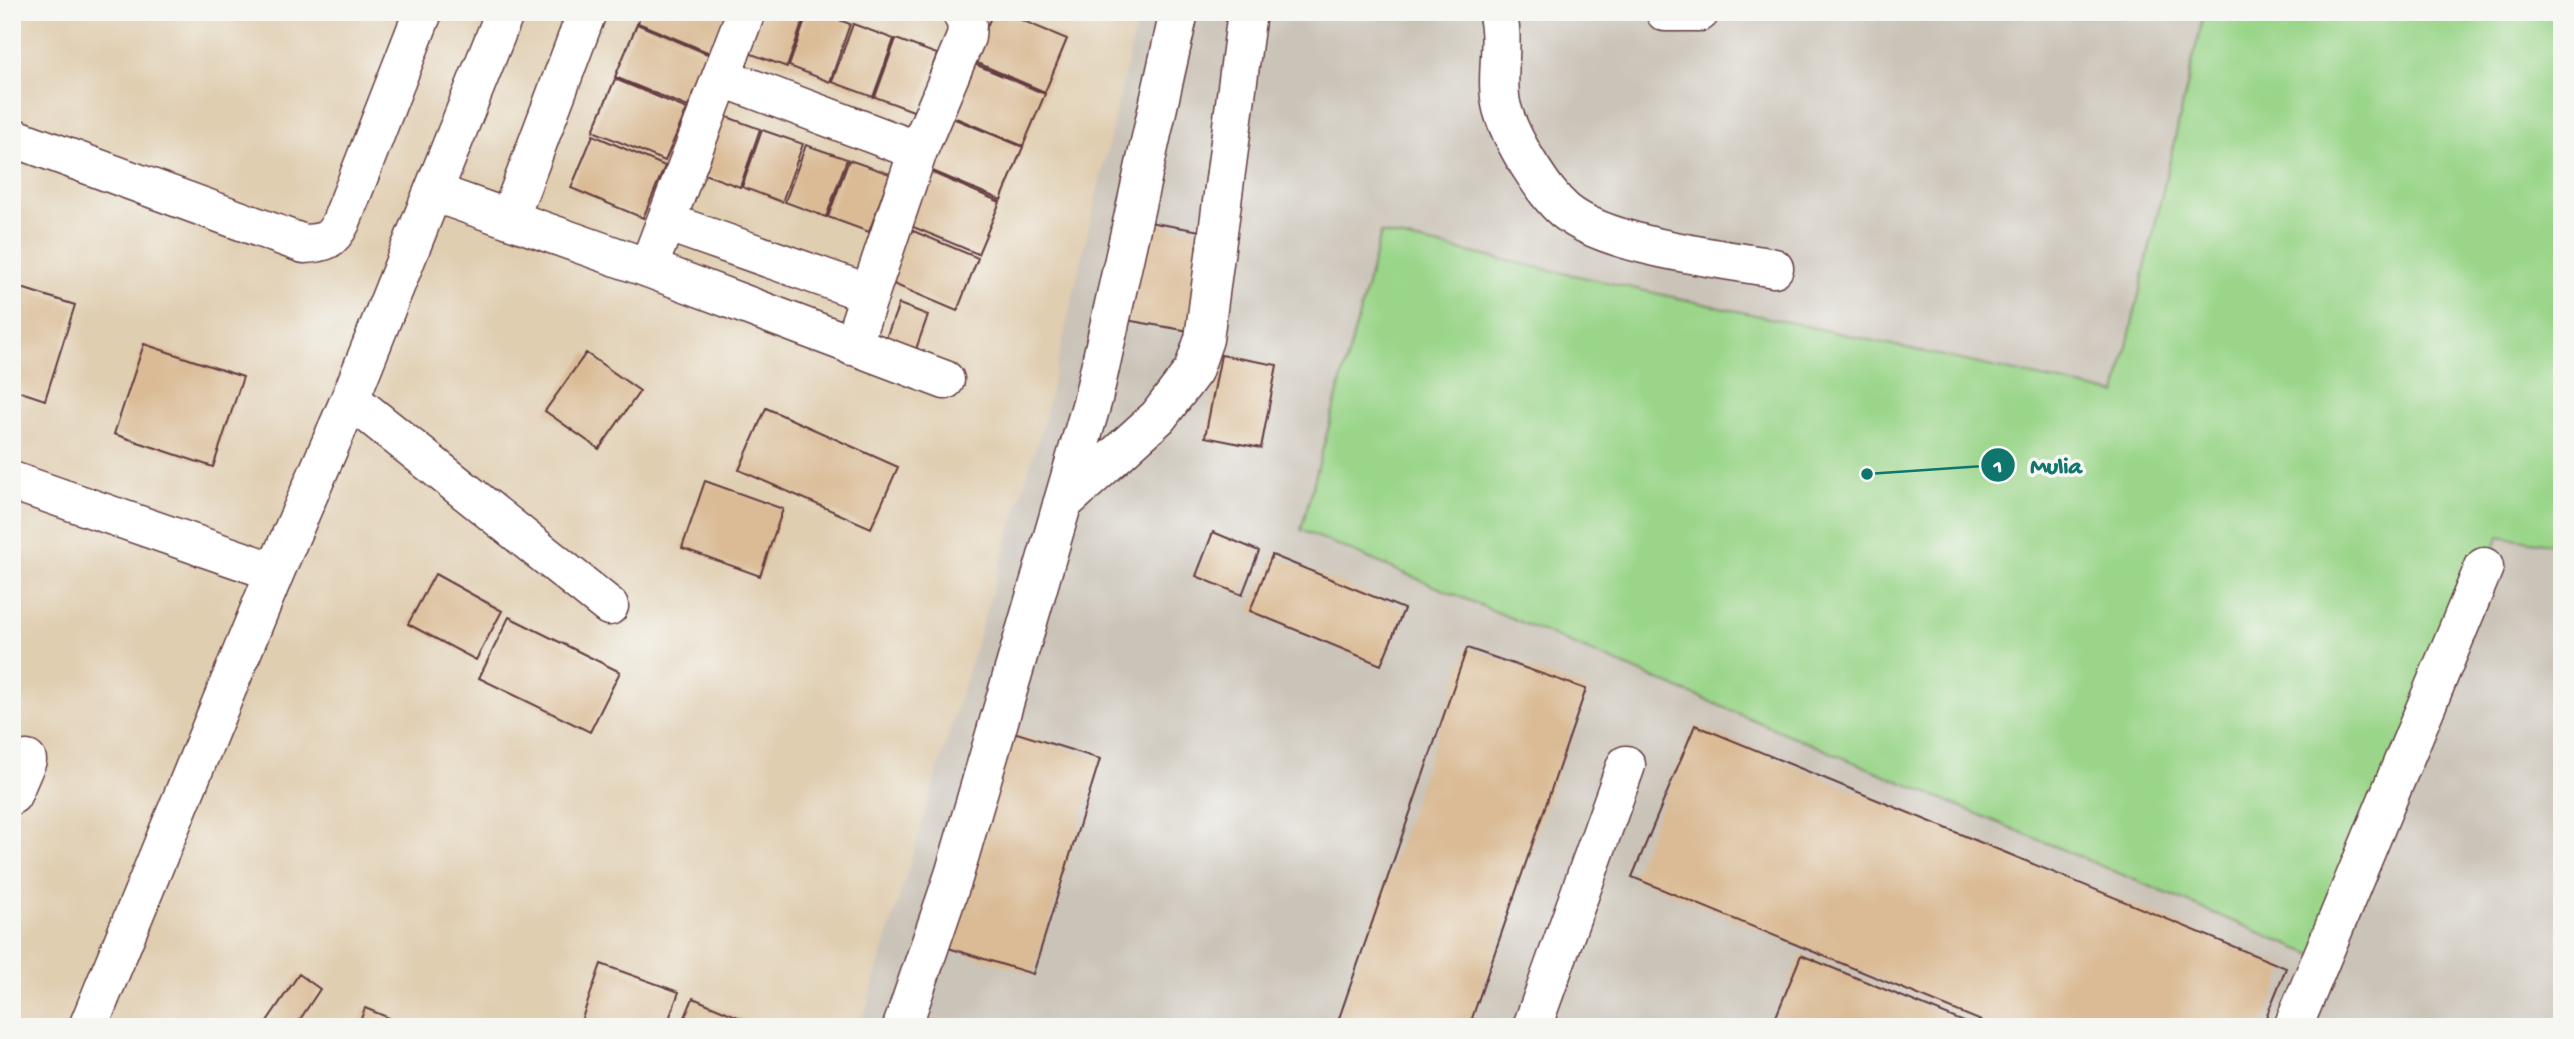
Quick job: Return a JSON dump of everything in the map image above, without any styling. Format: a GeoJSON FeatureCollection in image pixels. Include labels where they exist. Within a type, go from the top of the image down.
{"type":"FeatureCollection","features":[{"type":"Feature","properties":{"kind":"street"},"geometry":{"type":"LineString","coordinates":[[12,137],[304,244],[324,243],[335,235],[341,222],[423,12]]}},
{"type":"Feature","properties":{"kind":"street"},"geometry":{"type":"LineString","coordinates":[[88,1027],[275,572],[350,399],[505,12]]}},
{"type":"Feature","properties":{"kind":"street"},"geometry":{"type":"LineString","coordinates":[[509,219],[587,12]]}},
{"type":"Feature","properties":{"kind":"street"},"geometry":{"type":"LineString","coordinates":[[648,268],[746,12]]}},
{"type":"Feature","properties":{"kind":"street"},"geometry":{"type":"LineString","coordinates":[[852,346],[918,151],[966,37],[967,24],[961,12]]}},
{"type":"Feature","properties":{"kind":"street"},"geometry":{"type":"LineString","coordinates":[[902,1027],[954,875],[1093,399],[1180,12]]}},
{"type":"Feature","properties":{"kind":"street"},"geometry":{"type":"LineString","coordinates":[[1062,504],[1158,417],[1193,371],[1204,339],[1247,12]]}},
{"type":"Feature","properties":{"kind":"street"},"geometry":{"type":"LineString","coordinates":[[1497,12],[1501,105],[1505,117],[1514,140],[1531,168],[1549,195],[1567,212],[1592,227],[1652,246],[1774,268]]}},
{"type":"Feature","properties":{"kind":"street"},"geometry":{"type":"LineString","coordinates":[[1665,12],[1700,12]]}},
{"type":"Feature","properties":{"kind":"street"},"geometry":{"type":"LineString","coordinates":[[721,77],[918,151]]}},
{"type":"Feature","properties":{"kind":"street"},"geometry":{"type":"LineString","coordinates":[[433,192],[648,268],[945,380]]}},
{"type":"Feature","properties":{"kind":"street"},"geometry":{"type":"LineString","coordinates":[[666,222],[870,294]]}},
{"type":"Feature","properties":{"kind":"street"},"geometry":{"type":"LineString","coordinates":[[350,399],[609,606]]}},
{"type":"Feature","properties":{"kind":"street"},"geometry":{"type":"LineString","coordinates":[[12,481],[275,572]]}},
{"type":"Feature","properties":{"kind":"street"},"geometry":{"type":"LineString","coordinates":[[2292,1027],[2484,567]]}},
{"type":"Feature","properties":{"kind":"street"},"geometry":{"type":"LineString","coordinates":[[12,796],[27,760]]}},
{"type":"Feature","properties":{"kind":"street"},"geometry":{"type":"LineString","coordinates":[[1532,1027],[1626,765]]}},
{"type":"Feature","properties":{"kind":"shaded area"},"geometry":{"type":"Polygon","coordinates":[[[12,12],[1139,12],[1044,419],[860,1027],[12,1027],[12,12]]]}},
{"type":"Feature","properties":{"kind":"shaded area"},"geometry":{"type":"Polygon","coordinates":[[[1139,12],[2562,12],[2562,1027],[860,1027],[1044,419],[1139,12]]]}},
{"type":"Feature","properties":{"kind":"green space"},"geometry":{"type":"Polygon","coordinates":[[[2204,12],[2562,12],[2562,546],[2499,536],[2330,962],[1301,530],[1381,233],[2116,394],[2204,12]]]}},
{"type":"Feature","properties":{"kind":"building"},"geometry":{"type":"Polygon","coordinates":[[[642,12],[727,12],[710,53],[638,23],[642,12]]]}},
{"type":"Feature","properties":{"kind":"building"},"geometry":{"type":"Polygon","coordinates":[[[760,12],[806,12],[787,67],[746,52],[760,12]]]}},
{"type":"Feature","properties":{"kind":"building"},"geometry":{"type":"Polygon","coordinates":[[[808,12],[819,12],[850,24],[830,82],[789,66],[808,12]]]}},
{"type":"Feature","properties":{"kind":"building"},"geometry":{"type":"Polygon","coordinates":[[[993,12],[1002,12],[1067,39],[1045,92],[973,61],[993,12]]]}},
{"type":"Feature","properties":{"kind":"building"},"geometry":{"type":"Polygon","coordinates":[[[637,24],[710,55],[688,107],[615,77],[637,24]]]}},
{"type":"Feature","properties":{"kind":"building"},"geometry":{"type":"Polygon","coordinates":[[[853,24],[894,39],[873,97],[832,82],[853,24]]]}},
{"type":"Feature","properties":{"kind":"building"},"geometry":{"type":"Polygon","coordinates":[[[896,39],[937,54],[916,112],[875,97],[896,39]]]}},
{"type":"Feature","properties":{"kind":"building"},"geometry":{"type":"Polygon","coordinates":[[[972,63],[1045,94],[1023,146],[951,116],[972,63]]]}},
{"type":"Feature","properties":{"kind":"building"},"geometry":{"type":"Polygon","coordinates":[[[615,79],[687,109],[665,161],[593,131],[615,79]]]}},
{"type":"Feature","properties":{"kind":"building"},"geometry":{"type":"Polygon","coordinates":[[[719,114],[760,129],[740,187],[698,172],[719,114]]]}},
{"type":"Feature","properties":{"kind":"building"},"geometry":{"type":"Polygon","coordinates":[[[950,117],[1023,147],[1001,200],[928,169],[950,117]]]}},
{"type":"Feature","properties":{"kind":"building"},"geometry":{"type":"Polygon","coordinates":[[[762,130],[803,144],[782,202],[742,187],[762,130]]]}},
{"type":"Feature","properties":{"kind":"building"},"geometry":{"type":"Polygon","coordinates":[[[593,135],[665,166],[643,218],[571,188],[593,135]]]}},
{"type":"Feature","properties":{"kind":"building"},"geometry":{"type":"Polygon","coordinates":[[[806,145],[847,159],[826,217],[785,202],[806,145]]]}},
{"type":"Feature","properties":{"kind":"building"},"geometry":{"type":"Polygon","coordinates":[[[849,160],[890,174],[869,232],[828,217],[849,160]]]}},
{"type":"Feature","properties":{"kind":"building"},"geometry":{"type":"Polygon","coordinates":[[[928,171],[1000,202],[978,254],[906,224],[928,171]]]}},
{"type":"Feature","properties":{"kind":"building"},"geometry":{"type":"Polygon","coordinates":[[[1137,220],[1212,233],[1195,332],[1120,319],[1137,220]]]}},
{"type":"Feature","properties":{"kind":"building"},"geometry":{"type":"Polygon","coordinates":[[[906,228],[978,258],[957,311],[884,280],[906,228]]]}},
{"type":"Feature","properties":{"kind":"building"},"geometry":{"type":"Polygon","coordinates":[[[12,285],[75,305],[45,400],[12,389],[12,285]]]}},
{"type":"Feature","properties":{"kind":"building"},"geometry":{"type":"Polygon","coordinates":[[[899,304],[928,315],[916,349],[886,338],[899,304]]]}},
{"type":"Feature","properties":{"kind":"building"},"geometry":{"type":"Polygon","coordinates":[[[144,344],[243,377],[213,467],[114,434],[144,344]]]}},
{"type":"Feature","properties":{"kind":"building"},"geometry":{"type":"Polygon","coordinates":[[[586,353],[640,391],[599,449],[545,411],[586,353]]]}},
{"type":"Feature","properties":{"kind":"building"},"geometry":{"type":"Polygon","coordinates":[[[1221,355],[1277,365],[1261,448],[1205,437],[1221,355]]]}},
{"type":"Feature","properties":{"kind":"building"},"geometry":{"type":"Polygon","coordinates":[[[766,408],[898,467],[871,528],[739,470],[766,408]]]}},
{"type":"Feature","properties":{"kind":"building"},"geometry":{"type":"Polygon","coordinates":[[[705,481],[783,509],[760,576],[682,548],[705,481]]]}},
{"type":"Feature","properties":{"kind":"building"},"geometry":{"type":"Polygon","coordinates":[[[1213,532],[1259,551],[1242,595],[1196,576],[1213,532]]]}},
{"type":"Feature","properties":{"kind":"building"},"geometry":{"type":"Polygon","coordinates":[[[1272,555],[1404,609],[1381,665],[1250,611],[1272,555]]]}},
{"type":"Feature","properties":{"kind":"building"},"geometry":{"type":"Polygon","coordinates":[[[435,574],[502,611],[476,660],[408,624],[435,574]]]}},
{"type":"Feature","properties":{"kind":"building"},"geometry":{"type":"Polygon","coordinates":[[[509,617],[620,672],[590,732],[479,678],[509,617]]]}},
{"type":"Feature","properties":{"kind":"building"},"geometry":{"type":"Polygon","coordinates":[[[1467,648],[1586,689],[1469,1027],[1336,1027],[1467,648]]]}},
{"type":"Feature","properties":{"kind":"building"},"geometry":{"type":"Polygon","coordinates":[[[1695,725],[2286,968],[2262,1027],[1996,1027],[1632,877],[1695,725]]]}},
{"type":"Feature","properties":{"kind":"building"},"geometry":{"type":"Polygon","coordinates":[[[1007,730],[1100,759],[1033,974],[942,946],[1007,730]]]}},
{"type":"Feature","properties":{"kind":"building"},"geometry":{"type":"Polygon","coordinates":[[[1801,955],[1976,1027],[1779,1027],[1773,1024],[1801,955]]]}},
{"type":"Feature","properties":{"kind":"building"},"geometry":{"type":"Polygon","coordinates":[[[601,964],[679,992],[666,1027],[579,1027],[601,964]]]}},
{"type":"Feature","properties":{"kind":"building"},"geometry":{"type":"Polygon","coordinates":[[[299,974],[320,989],[295,1027],[263,1027],[299,974]]]}},
{"type":"Feature","properties":{"kind":"building"},"geometry":{"type":"Polygon","coordinates":[[[693,998],[762,1027],[681,1027],[693,998]]]}},
{"type":"Feature","properties":{"kind":"building"},"geometry":{"type":"Polygon","coordinates":[[[365,1008],[411,1027],[358,1027],[365,1008]]]}},
{"type":"Feature","properties":{"kind":"place","name":"Mulia"},"geometry":{"type":"Point","coordinates":[1867,474]}}]}
